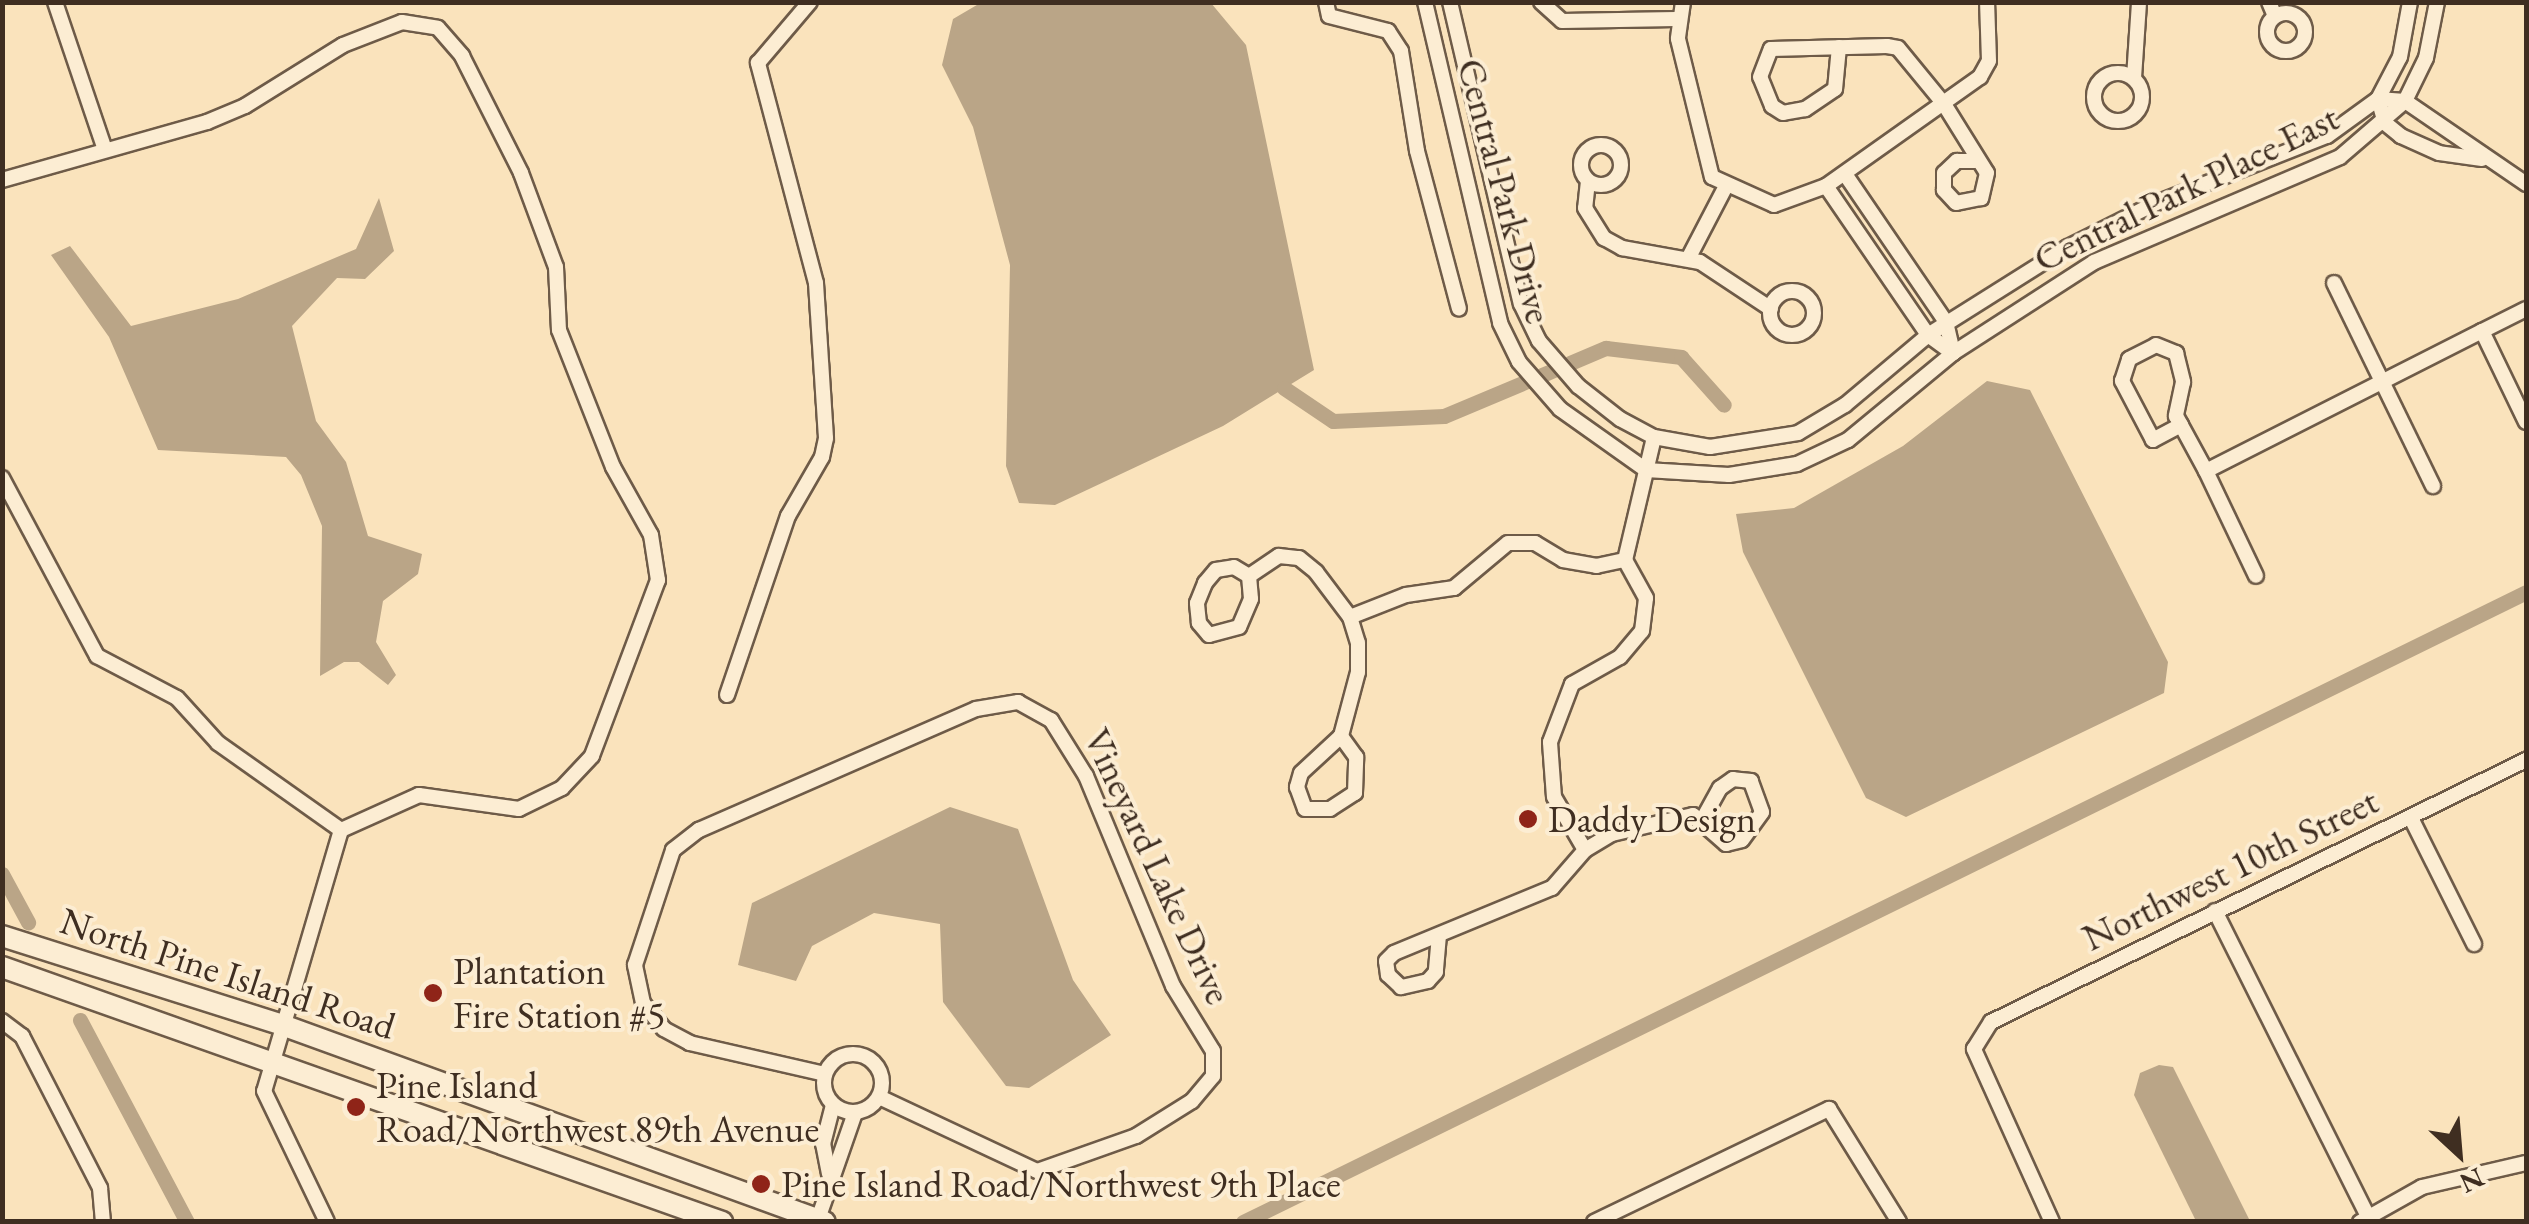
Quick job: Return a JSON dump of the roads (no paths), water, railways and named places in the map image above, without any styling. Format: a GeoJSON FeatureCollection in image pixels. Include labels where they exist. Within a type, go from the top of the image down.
{"type":"FeatureCollection","features":[{"type":"Feature","properties":{"kind":"main road","name":"North Pine Island Road"},"geometry":{"type":"LineString","coordinates":[[2,936],[286,1026],[820,1221]]}},
{"type":"Feature","properties":{"kind":"main road","name":"North Pine Island Road"},"geometry":{"type":"LineString","coordinates":[[2,967],[274,1059],[722,1222]]}},
{"type":"Feature","properties":{"kind":"street"},"geometry":{"type":"LineString","coordinates":[[55,2],[105,150]]}},
{"type":"Feature","properties":{"kind":"street"},"geometry":{"type":"LineString","coordinates":[[727,696],[788,516],[822,457],[826,438],[816,283],[758,62],[810,2]]}},
{"type":"Feature","properties":{"kind":"street"},"geometry":{"type":"LineString","coordinates":[[1326,2],[1329,16],[1388,30],[1401,52],[1417,150],[1459,309]]}},
{"type":"Feature","properties":{"kind":"street","name":"Central Park Drive"},"geometry":{"type":"LineString","coordinates":[[1425,2],[1500,324],[1519,362],[1560,409],[1646,470]]}},
{"type":"Feature","properties":{"kind":"street","name":"Central Park Drive"},"geometry":{"type":"LineString","coordinates":[[1450,2],[1521,304],[1539,340],[1578,386],[1654,438],[1710,447],[1798,433],[1844,406],[1946,322]]}},
{"type":"Feature","properties":{"kind":"street"},"geometry":{"type":"LineString","coordinates":[[1541,2],[1562,20],[1676,19]]}},
{"type":"Feature","properties":{"kind":"street"},"geometry":{"type":"LineString","coordinates":[[1683,2],[1676,19],[1700,147],[1725,188],[1774,205],[1826,186],[1980,77],[1990,60],[1987,2]]}},
{"type":"Feature","properties":{"kind":"street"},"geometry":{"type":"LineString","coordinates":[[2134,78],[2139,2]]}},
{"type":"Feature","properties":{"kind":"street","name":"Central Park Place East"},"geometry":{"type":"LineString","coordinates":[[1946,322],[2068,247],[2154,204],[2327,136],[2378,98],[2400,56],[2410,2]]}},
{"type":"Feature","properties":{"kind":"street","name":"Central Park Place East"},"geometry":{"type":"LineString","coordinates":[[1952,353],[2094,262],[2314,170],[2385,123],[2405,101],[2426,58],[2437,2]]}},
{"type":"Feature","properties":{"kind":"street"},"geometry":{"type":"LineString","coordinates":[[2,180],[245,106],[343,45],[402,22],[438,28],[450,39],[522,172],[556,267],[559,330],[613,467],[651,535],[658,580],[592,756],[562,788],[519,808],[419,795],[340,830]]}},
{"type":"Feature","properties":{"kind":"street"},"geometry":{"type":"LineString","coordinates":[[1839,47],[1835,89],[1805,109],[1784,113],[1772,106],[1760,77],[1771,49],[1839,47],[1898,48],[1973,147],[1974,161]]}},
{"type":"Feature","properties":{"kind":"street"},"geometry":{"type":"LineString","coordinates":[[2482,159],[2439,153],[2385,123],[2378,98],[2405,101],[2482,159],[2526,184]]}},
{"type":"Feature","properties":{"kind":"street"},"geometry":{"type":"LineString","coordinates":[[1844,174],[1946,322],[1952,353]]}},
{"type":"Feature","properties":{"kind":"street"},"geometry":{"type":"LineString","coordinates":[[1588,181],[1585,208],[1604,238],[1622,248],[1688,260],[1770,310]]}},
{"type":"Feature","properties":{"kind":"street"},"geometry":{"type":"LineString","coordinates":[[1826,186],[1928,335],[1952,353]]}},
{"type":"Feature","properties":{"kind":"street"},"geometry":{"type":"LineString","coordinates":[[1688,260],[1725,188]]}},
{"type":"Feature","properties":{"kind":"street"},"geometry":{"type":"LineString","coordinates":[[2334,283],[2433,486]]}},
{"type":"Feature","properties":{"kind":"street"},"geometry":{"type":"LineString","coordinates":[[2206,471],[2526,309]]}},
{"type":"Feature","properties":{"kind":"street"},"geometry":{"type":"LineString","coordinates":[[2482,331],[2526,422]]}},
{"type":"Feature","properties":{"kind":"street"},"geometry":{"type":"LineString","coordinates":[[2181,425],[2153,440],[2122,380],[2128,360],[2156,346],[2176,353],[2183,382],[2174,404],[2181,425],[2256,576]]}},
{"type":"Feature","properties":{"kind":"street"},"geometry":{"type":"LineString","coordinates":[[1646,470],[1729,475],[1797,464],[1848,440],[1952,353]]}},
{"type":"Feature","properties":{"kind":"street"},"geometry":{"type":"LineString","coordinates":[[1585,850],[1554,797],[1550,742],[1572,684],[1620,657],[1642,631],[1646,598],[1624,560],[1654,438]]}},
{"type":"Feature","properties":{"kind":"street"},"geometry":{"type":"LineString","coordinates":[[2,478],[97,656],[176,698],[218,743],[340,830]]}},
{"type":"Feature","properties":{"kind":"street"},"geometry":{"type":"LineString","coordinates":[[1350,617],[1406,594],[1454,588],[1508,543],[1535,543],[1563,560],[1596,566],[1624,560]]}},
{"type":"Feature","properties":{"kind":"street"},"geometry":{"type":"LineString","coordinates":[[1249,576],[1279,556],[1299,558],[1350,617],[1358,672],[1341,736],[1301,773],[1297,787],[1306,808],[1330,809],[1355,792],[1356,757],[1341,736]]}},
{"type":"Feature","properties":{"kind":"street"},"geometry":{"type":"LineString","coordinates":[[1234,567],[1249,576],[1251,600],[1239,628],[1209,635],[1199,623],[1197,603],[1205,583],[1216,570],[1234,567]]}},
{"type":"Feature","properties":{"kind":"street","name":"Vineyard Lake Drive"},"geometry":{"type":"LineString","coordinates":[[825,1074],[690,1042],[664,1029],[643,1003],[635,965],[673,850],[700,830],[976,708],[1018,702],[1052,720],[1086,776],[1173,986],[1213,1051],[1213,1076],[1192,1101],[1136,1136],[1037,1171],[879,1097]]}},
{"type":"Feature","properties":{"kind":"street","name":"Northwest 10th Street"},"geometry":{"type":"LineString","coordinates":[[2052,1222],[1988,1092],[1974,1049],[1991,1022],[2526,760]]}},
{"type":"Feature","properties":{"kind":"street"},"geometry":{"type":"LineString","coordinates":[[1439,935],[1552,888],[1585,850],[1612,834],[1693,815],[1726,844],[1754,830],[1762,812],[1750,781],[1733,778],[1720,788],[1702,819]]}},
{"type":"Feature","properties":{"kind":"street"},"geometry":{"type":"LineString","coordinates":[[2411,818],[2474,944]]}},
{"type":"Feature","properties":{"kind":"street"},"geometry":{"type":"LineString","coordinates":[[327,1222],[264,1091],[340,830]]}},
{"type":"Feature","properties":{"kind":"street"},"geometry":{"type":"LineString","coordinates":[[2215,911],[2364,1219],[2422,1187],[2526,1163]]}},
{"type":"Feature","properties":{"kind":"street"},"geometry":{"type":"LineString","coordinates":[[2,1021],[22,1036],[100,1188],[103,1222]]}},
{"type":"Feature","properties":{"kind":"street"},"geometry":{"type":"LineString","coordinates":[[820,1221],[829,1174],[856,1113],[879,1097],[882,1078],[865,1056],[837,1059],[825,1074],[833,1104],[823,1144],[829,1174]]}},
{"type":"Feature","properties":{"kind":"street"},"geometry":{"type":"LineString","coordinates":[[833,1104],[856,1113]]}},
{"type":"Feature","properties":{"kind":"street"},"geometry":{"type":"LineString","coordinates":[[1594,1222],[1829,1109],[1899,1222]]}},
{"type":"Feature","properties":{"kind":"waterway"},"geometry":{"type":"LineString","coordinates":[[1570,363],[1606,348],[1681,357],[1724,405]]}},
{"type":"Feature","properties":{"kind":"waterway"},"geometry":{"type":"LineString","coordinates":[[1542,375],[1554,370]]}},
{"type":"Feature","properties":{"kind":"waterway"},"geometry":{"type":"LineString","coordinates":[[1284,388],[1333,421],[1444,416],[1525,382]]}},
{"type":"Feature","properties":{"kind":"waterway"},"geometry":{"type":"LineString","coordinates":[[1243,1222],[2526,592]]}},
{"type":"Feature","properties":{"kind":"waterway"},"geometry":{"type":"LineString","coordinates":[[2,874],[28,922]]}},
{"type":"Feature","properties":{"kind":"waterway"},"geometry":{"type":"LineString","coordinates":[[80,1020],[187,1222]]}},
{"type":"Feature","properties":{"kind":"place","name":"Daddy Design"},"geometry":{"type":"Point","coordinates":[1528,819]}},
{"type":"Feature","properties":{"kind":"place","name":"Plantation Fire Station #5"},"geometry":{"type":"Point","coordinates":[433,993]}},
{"type":"Feature","properties":{"kind":"place","name":"Pine Island Road/Northwest 89th Avenue"},"geometry":{"type":"Point","coordinates":[356,1107]}},
{"type":"Feature","properties":{"kind":"place","name":"Pine Island Road/Northwest 9th Place"},"geometry":{"type":"Point","coordinates":[761,1184]}}]}
